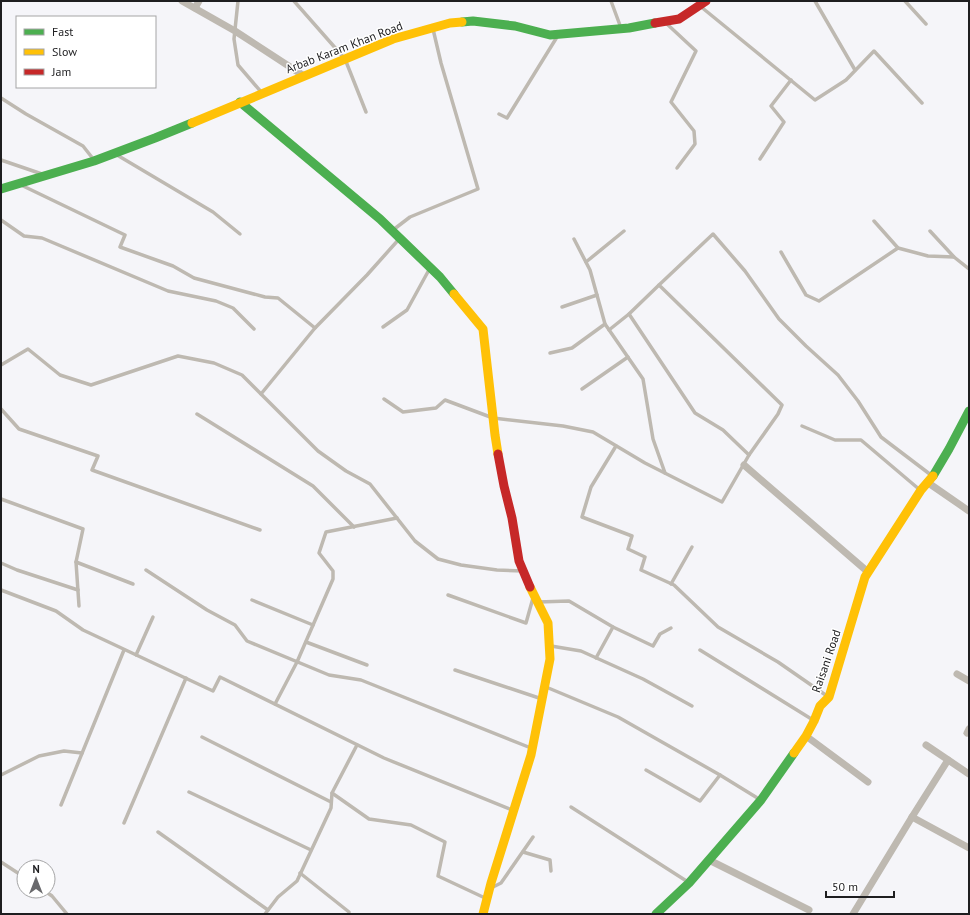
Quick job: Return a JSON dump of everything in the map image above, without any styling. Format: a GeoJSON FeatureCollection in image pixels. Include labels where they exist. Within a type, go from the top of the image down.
{"type":"FeatureCollection","features":[{"type":"Feature","properties":{"kind":"main road","name":"Arbab Karam Khan Road"},"geometry":{"type":"LineString","coordinates":[[1,189],[94,161],[393,39],[450,23],[473,21],[515,26],[550,35],[622,28],[679,19],[703,3]]}},
{"type":"Feature","properties":{"kind":"main road"},"geometry":{"type":"LineString","coordinates":[[240,102],[374,214],[400,238],[440,277],[483,328],[496,442],[504,486],[512,518],[519,561],[548,623],[550,646],[550,659],[532,748],[489,888],[483,914]]}},
{"type":"Feature","properties":{"kind":"main road","name":"Raisani Road"},"geometry":{"type":"LineString","coordinates":[[656,914],[689,883],[761,800],[806,736],[820,706],[829,698],[865,577],[949,449],[969,411]]}},
{"type":"Feature","properties":{"kind":"street"},"geometry":{"type":"LineString","coordinates":[[182,1],[235,31],[304,76]]}},
{"type":"Feature","properties":{"kind":"street"},"geometry":{"type":"LineString","coordinates":[[195,8],[200,1]]}},
{"type":"Feature","properties":{"kind":"street"},"geometry":{"type":"LineString","coordinates":[[744,465],[868,572]]}},
{"type":"Feature","properties":{"kind":"street"},"geometry":{"type":"LineString","coordinates":[[930,479],[969,511]]}},
{"type":"Feature","properties":{"kind":"street"},"geometry":{"type":"LineString","coordinates":[[957,674],[969,681]]}},
{"type":"Feature","properties":{"kind":"street"},"geometry":{"type":"LineString","coordinates":[[806,736],[868,782]]}},
{"type":"Feature","properties":{"kind":"street"},"geometry":{"type":"LineString","coordinates":[[926,745],[969,774]]}},
{"type":"Feature","properties":{"kind":"street"},"geometry":{"type":"LineString","coordinates":[[853,914],[948,760]]}},
{"type":"Feature","properties":{"kind":"street"},"geometry":{"type":"LineString","coordinates":[[912,817],[969,848]]}},
{"type":"Feature","properties":{"kind":"street"},"geometry":{"type":"LineString","coordinates":[[709,860],[809,910]]}},
{"type":"Feature","properties":{"kind":"lane"},"geometry":{"type":"LineString","coordinates":[[238,1],[234,39],[238,65],[262,93]]}},
{"type":"Feature","properties":{"kind":"lane"},"geometry":{"type":"LineString","coordinates":[[294,1],[345,59],[366,112]]}},
{"type":"Feature","properties":{"kind":"lane"},"geometry":{"type":"LineString","coordinates":[[611,1],[622,28]]}},
{"type":"Feature","properties":{"kind":"lane"},"geometry":{"type":"LineString","coordinates":[[815,1],[855,70]]}},
{"type":"Feature","properties":{"kind":"lane"},"geometry":{"type":"LineString","coordinates":[[905,1],[926,24]]}},
{"type":"Feature","properties":{"kind":"lane"},"geometry":{"type":"LineString","coordinates":[[703,3],[815,100],[846,80],[874,51],[922,104]]}},
{"type":"Feature","properties":{"kind":"lane"},"geometry":{"type":"LineString","coordinates":[[664,22],[696,51],[671,102],[694,131],[695,144],[677,168]]}},
{"type":"Feature","properties":{"kind":"lane"},"geometry":{"type":"LineString","coordinates":[[392,231],[410,217],[478,189],[441,63],[433,28]]}},
{"type":"Feature","properties":{"kind":"lane"},"geometry":{"type":"LineString","coordinates":[[499,114],[507,118],[559,34]]}},
{"type":"Feature","properties":{"kind":"lane"},"geometry":{"type":"LineString","coordinates":[[760,159],[784,122],[771,106],[791,80]]}},
{"type":"Feature","properties":{"kind":"lane"},"geometry":{"type":"LineString","coordinates":[[1,98],[83,146],[94,161]]}},
{"type":"Feature","properties":{"kind":"lane"},"geometry":{"type":"LineString","coordinates":[[114,153],[213,212],[240,234]]}},
{"type":"Feature","properties":{"kind":"lane"},"geometry":{"type":"LineString","coordinates":[[1,160],[45,176]]}},
{"type":"Feature","properties":{"kind":"lane"},"geometry":{"type":"LineString","coordinates":[[19,183],[125,234],[120,247],[173,266],[194,278],[265,297],[278,298],[315,328]]}},
{"type":"Feature","properties":{"kind":"lane"},"geometry":{"type":"LineString","coordinates":[[1,220],[24,236],[42,238],[168,291],[216,301],[233,308],[254,329]]}},
{"type":"Feature","properties":{"kind":"lane"},"geometry":{"type":"LineString","coordinates":[[874,221],[898,248],[928,256],[954,257]]}},
{"type":"Feature","properties":{"kind":"lane"},"geometry":{"type":"LineString","coordinates":[[586,262],[624,231]]}},
{"type":"Feature","properties":{"kind":"lane"},"geometry":{"type":"LineString","coordinates":[[930,231],[954,257],[969,269]]}},
{"type":"Feature","properties":{"kind":"lane"},"geometry":{"type":"LineString","coordinates":[[609,330],[629,314],[713,234],[745,271],[780,319],[806,346],[838,375],[858,401],[881,437],[930,479]]}},
{"type":"Feature","properties":{"kind":"lane"},"geometry":{"type":"LineString","coordinates":[[261,394],[315,328],[367,275],[400,238]]}},
{"type":"Feature","properties":{"kind":"lane"},"geometry":{"type":"LineString","coordinates":[[574,239],[590,270],[605,324],[643,379],[653,439],[665,473]]}},
{"type":"Feature","properties":{"kind":"lane"},"geometry":{"type":"LineString","coordinates":[[781,252],[806,295],[819,301],[898,248]]}},
{"type":"Feature","properties":{"kind":"lane"},"geometry":{"type":"LineString","coordinates":[[383,328],[407,310],[430,267]]}},
{"type":"Feature","properties":{"kind":"lane"},"geometry":{"type":"LineString","coordinates":[[384,399],[404,412],[436,408],[445,400],[493,418],[563,426],[593,432],[645,463],[722,502],[749,455],[778,414],[782,405],[659,285]]}},
{"type":"Feature","properties":{"kind":"lane"},"geometry":{"type":"LineString","coordinates":[[562,307],[597,295]]}},
{"type":"Feature","properties":{"kind":"lane"},"geometry":{"type":"LineString","coordinates":[[629,314],[695,413],[723,430],[749,455]]}},
{"type":"Feature","properties":{"kind":"lane"},"geometry":{"type":"LineString","coordinates":[[550,353],[572,348],[605,324]]}},
{"type":"Feature","properties":{"kind":"lane"},"geometry":{"type":"LineString","coordinates":[[1,365],[28,349],[60,375],[91,385],[178,356],[214,363],[242,375],[318,452],[346,471],[370,484],[415,541],[438,559],[461,565],[497,570],[524,571]]}},
{"type":"Feature","properties":{"kind":"lane"},"geometry":{"type":"LineString","coordinates":[[582,389],[628,357]]}},
{"type":"Feature","properties":{"kind":"lane"},"geometry":{"type":"LineString","coordinates":[[1,409],[19,429],[98,456],[92,470],[260,530]]}},
{"type":"Feature","properties":{"kind":"lane"},"geometry":{"type":"LineString","coordinates":[[197,414],[313,486],[354,527]]}},
{"type":"Feature","properties":{"kind":"lane"},"geometry":{"type":"LineString","coordinates":[[802,426],[835,440],[861,440],[921,490]]}},
{"type":"Feature","properties":{"kind":"lane"},"geometry":{"type":"LineString","coordinates":[[616,446],[591,487],[582,517],[632,536],[628,549],[645,557],[641,570],[674,585],[718,628],[778,662],[829,698]]}},
{"type":"Feature","properties":{"kind":"lane"},"geometry":{"type":"LineString","coordinates":[[1,499],[83,529],[76,562],[79,606]]}},
{"type":"Feature","properties":{"kind":"lane"},"geometry":{"type":"LineString","coordinates":[[275,704],[297,662],[333,579],[333,571],[319,553],[326,532],[397,518]]}},
{"type":"Feature","properties":{"kind":"lane"},"geometry":{"type":"LineString","coordinates":[[671,584],[692,547]]}},
{"type":"Feature","properties":{"kind":"lane"},"geometry":{"type":"LineString","coordinates":[[76,562],[133,584]]}},
{"type":"Feature","properties":{"kind":"lane"},"geometry":{"type":"LineString","coordinates":[[1,563],[17,570],[78,590]]}},
{"type":"Feature","properties":{"kind":"lane"},"geometry":{"type":"LineString","coordinates":[[146,570],[207,610],[235,625],[247,641],[329,676],[361,680],[532,748]]}},
{"type":"Feature","properties":{"kind":"lane"},"geometry":{"type":"LineString","coordinates":[[1,590],[56,611],[83,630],[213,690],[220,677],[384,758],[513,810]]}},
{"type":"Feature","properties":{"kind":"lane"},"geometry":{"type":"LineString","coordinates":[[448,595],[526,623],[536,599],[569,601],[613,628],[653,646],[660,634],[671,628]]}},
{"type":"Feature","properties":{"kind":"lane"},"geometry":{"type":"LineString","coordinates":[[252,600],[313,625]]}},
{"type":"Feature","properties":{"kind":"lane"},"geometry":{"type":"LineString","coordinates":[[136,655],[153,617]]}},
{"type":"Feature","properties":{"kind":"lane"},"geometry":{"type":"LineString","coordinates":[[596,658],[613,628]]}},
{"type":"Feature","properties":{"kind":"lane"},"geometry":{"type":"LineString","coordinates":[[306,642],[367,665]]}},
{"type":"Feature","properties":{"kind":"lane"},"geometry":{"type":"LineString","coordinates":[[550,646],[581,651],[643,679],[692,706]]}},
{"type":"Feature","properties":{"kind":"lane"},"geometry":{"type":"LineString","coordinates":[[61,805],[124,650]]}},
{"type":"Feature","properties":{"kind":"lane"},"geometry":{"type":"LineString","coordinates":[[700,650],[814,721]]}},
{"type":"Feature","properties":{"kind":"lane"},"geometry":{"type":"LineString","coordinates":[[456,670],[542,699]]}},
{"type":"Feature","properties":{"kind":"lane"},"geometry":{"type":"LineString","coordinates":[[124,823],[186,678]]}},
{"type":"Feature","properties":{"kind":"lane"},"geometry":{"type":"LineString","coordinates":[[545,687],[618,717],[761,800]]}},
{"type":"Feature","properties":{"kind":"lane"},"geometry":{"type":"LineString","coordinates":[[202,737],[331,802]]}},
{"type":"Feature","properties":{"kind":"lane"},"geometry":{"type":"LineString","coordinates":[[266,914],[278,897],[297,881],[331,808],[332,793],[357,745]]}},
{"type":"Feature","properties":{"kind":"lane"},"geometry":{"type":"LineString","coordinates":[[1,775],[39,756],[64,751],[82,753]]}},
{"type":"Feature","properties":{"kind":"lane"},"geometry":{"type":"LineString","coordinates":[[646,770],[700,801],[720,775]]}},
{"type":"Feature","properties":{"kind":"lane"},"geometry":{"type":"LineString","coordinates":[[190,792],[311,850]]}},
{"type":"Feature","properties":{"kind":"lane"},"geometry":{"type":"LineString","coordinates":[[332,793],[369,819],[411,825],[445,842],[438,876],[487,899]]}},
{"type":"Feature","properties":{"kind":"lane"},"geometry":{"type":"LineString","coordinates":[[571,807],[689,883]]}},
{"type":"Feature","properties":{"kind":"lane"},"geometry":{"type":"LineString","coordinates":[[158,832],[268,910]]}},
{"type":"Feature","properties":{"kind":"lane"},"geometry":{"type":"LineString","coordinates":[[489,888],[501,883],[533,837]]}},
{"type":"Feature","properties":{"kind":"lane"},"geometry":{"type":"LineString","coordinates":[[523,852],[550,860],[551,871]]}},
{"type":"Feature","properties":{"kind":"lane"},"geometry":{"type":"LineString","coordinates":[[1,862],[16,872]]}},
{"type":"Feature","properties":{"kind":"lane"},"geometry":{"type":"LineString","coordinates":[[300,873],[350,912],[349,914]]}},
{"type":"Feature","properties":{"kind":"lane"},"geometry":{"type":"LineString","coordinates":[[54,899],[67,914]]}},
{"type":"Feature","properties":{"kind":"traffic: fast"},"geometry":{"type":"LineString","coordinates":[[462,22],[473,21],[515,26],[550,35],[629,28],[655,23]]}},
{"type":"Feature","properties":{"kind":"traffic: fast"},"geometry":{"type":"LineString","coordinates":[[240,102],[380,219],[440,277],[454,294]]}},
{"type":"Feature","properties":{"kind":"traffic: fast"},"geometry":{"type":"LineString","coordinates":[[1,189],[94,161],[192,123]]}},
{"type":"Feature","properties":{"kind":"traffic: fast"},"geometry":{"type":"LineString","coordinates":[[933,476],[969,411]]}},
{"type":"Feature","properties":{"kind":"traffic: fast"},"geometry":{"type":"LineString","coordinates":[[656,914],[689,883],[761,800],[794,753]]}},
{"type":"Feature","properties":{"kind":"traffic: slow"},"geometry":{"type":"LineString","coordinates":[[192,123],[393,39],[450,23],[462,22]]}},
{"type":"Feature","properties":{"kind":"traffic: slow"},"geometry":{"type":"LineString","coordinates":[[454,294],[483,329],[498,454]]}},
{"type":"Feature","properties":{"kind":"traffic: slow"},"geometry":{"type":"LineString","coordinates":[[794,753],[806,736],[820,706],[829,697],[865,577],[921,490],[933,476]]}},
{"type":"Feature","properties":{"kind":"traffic: slow"},"geometry":{"type":"LineString","coordinates":[[483,914],[491,883],[531,755],[550,659],[548,623],[530,587]]}},
{"type":"Feature","properties":{"kind":"traffic: jam"},"geometry":{"type":"LineString","coordinates":[[655,23],[679,19],[706,1]]}},
{"type":"Feature","properties":{"kind":"traffic: jam"},"geometry":{"type":"LineString","coordinates":[[498,454],[512,518],[519,561],[530,587]]}}]}
